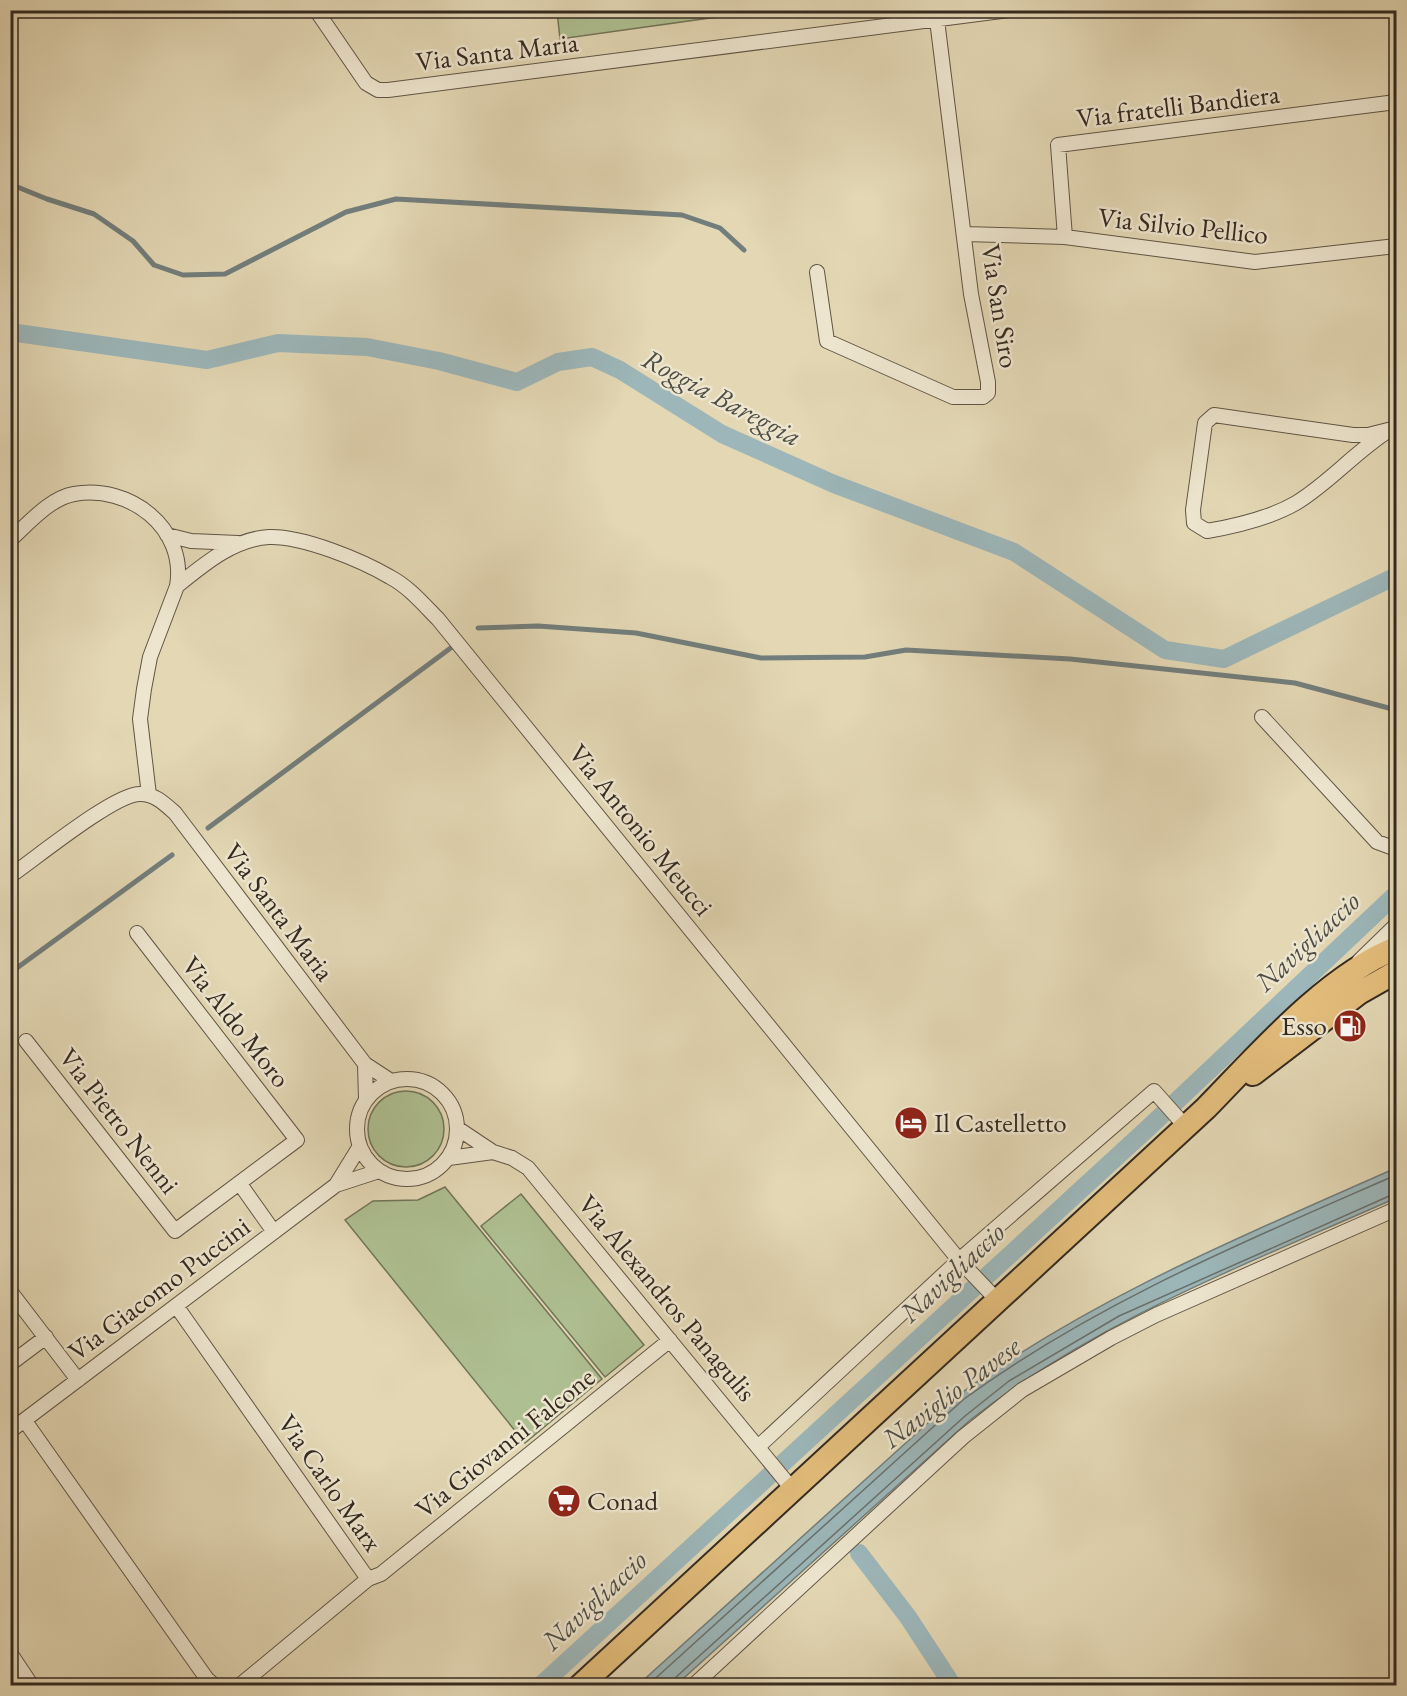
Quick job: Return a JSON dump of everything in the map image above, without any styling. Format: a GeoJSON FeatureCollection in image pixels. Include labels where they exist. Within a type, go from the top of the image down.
{"type":"FeatureCollection","features":[{"type":"Feature","properties":{"kind":"main road"},"geometry":{"type":"LineString","coordinates":[[1206,1108],[1268,1044],[1348,974],[1379,955],[1396,948]]}},
{"type":"Feature","properties":{"kind":"main road"},"geometry":{"type":"LineString","coordinates":[[580,1686],[793,1490],[992,1296],[1181,1121],[1206,1108],[1282,1054],[1359,993],[1396,972]]}},
{"type":"Feature","properties":{"kind":"street","name":"Via Santa Maria"},"geometry":{"type":"LineString","coordinates":[[316,10],[366,83],[378,90],[919,16],[1009,10]]}},
{"type":"Feature","properties":{"kind":"street","name":"Via San Siro"},"geometry":{"type":"LineString","coordinates":[[817,272],[827,341],[953,397],[983,397],[989,389],[971,294],[938,15]]}},
{"type":"Feature","properties":{"kind":"street","name":"Via fratelli Bandiera"},"geometry":{"type":"LineString","coordinates":[[1065,237],[1058,145],[1396,102]]}},
{"type":"Feature","properties":{"kind":"street","name":"Via Silvio Pellico"},"geometry":{"type":"LineString","coordinates":[[964,234],[1065,237],[1255,262],[1396,246]]}},
{"type":"Feature","properties":{"kind":"street"},"geometry":{"type":"LineString","coordinates":[[1214,415],[1353,435],[1392,429],[1361,449],[1297,502],[1285,508],[1207,531],[1197,527],[1194,523],[1193,510],[1204,423],[1214,415]]}},
{"type":"Feature","properties":{"kind":"street"},"geometry":{"type":"LineString","coordinates":[[10,540],[54,503],[72,494],[99,492],[131,500],[155,518],[175,552],[179,577],[150,657],[144,689],[140,719],[149,795],[128,796],[107,808],[11,874]]}},
{"type":"Feature","properties":{"kind":"street"},"geometry":{"type":"LineString","coordinates":[[167,535],[191,541],[246,543]]}},
{"type":"Feature","properties":{"kind":"street","name":"Via Antonio Meucci"},"geometry":{"type":"LineString","coordinates":[[177,586],[213,558],[246,543],[269,537],[298,541],[328,550],[391,577],[418,599],[438,619],[964,1265],[992,1296]]}},
{"type":"Feature","properties":{"kind":"street"},"geometry":{"type":"LineString","coordinates":[[1262,717],[1377,842],[1396,852]]}},
{"type":"Feature","properties":{"kind":"street","name":"Via Santa Maria"},"geometry":{"type":"LineString","coordinates":[[149,795],[162,801],[175,813],[364,1064],[391,1081]]}},
{"type":"Feature","properties":{"kind":"street"},"geometry":{"type":"LineString","coordinates":[[1348,974],[1370,948],[1396,925]]}},
{"type":"Feature","properties":{"kind":"street","name":"Via Aldo Moro"},"geometry":{"type":"LineString","coordinates":[[137,933],[297,1140],[240,1184]]}},
{"type":"Feature","properties":{"kind":"street","name":"Via Pietro Nenni"},"geometry":{"type":"LineString","coordinates":[[26,1041],[175,1231],[240,1184]]}},
{"type":"Feature","properties":{"kind":"street"},"geometry":{"type":"LineString","coordinates":[[364,1064],[366,1100]]}},
{"type":"Feature","properties":{"kind":"street"},"geometry":{"type":"LineString","coordinates":[[407,1079],[422,1081],[436,1088],[447,1099],[455,1113],[457,1128],[455,1144],[448,1158],[438,1169],[417,1178],[394,1178],[380,1171],[368,1160],[360,1146],[357,1131],[359,1114],[366,1100],[391,1081],[407,1079]]}},
{"type":"Feature","properties":{"kind":"street"},"geometry":{"type":"LineString","coordinates":[[759,1446],[964,1265],[1154,1091],[1181,1121]]}},
{"type":"Feature","properties":{"kind":"street","name":"Via Alexandros Panagulis"},"geometry":{"type":"LineString","coordinates":[[457,1128],[493,1152],[512,1158],[528,1168],[793,1490]]}},
{"type":"Feature","properties":{"kind":"street","name":"Via Giacomo Puccini"},"geometry":{"type":"LineString","coordinates":[[336,1185],[360,1146]]}},
{"type":"Feature","properties":{"kind":"street","name":"Via Alexandros Panagulis"},"geometry":{"type":"LineString","coordinates":[[448,1158],[493,1152]]}},
{"type":"Feature","properties":{"kind":"street","name":"Via Giacomo Puccini"},"geometry":{"type":"LineString","coordinates":[[10,1431],[336,1185],[380,1171]]}},
{"type":"Feature","properties":{"kind":"street"},"geometry":{"type":"LineString","coordinates":[[240,1184],[274,1232]]}},
{"type":"Feature","properties":{"kind":"street"},"geometry":{"type":"LineString","coordinates":[[693,1686],[963,1437],[1022,1390],[1111,1338],[1156,1315],[1396,1209]]}},
{"type":"Feature","properties":{"kind":"street"},"geometry":{"type":"LineString","coordinates":[[10,1291],[78,1380]]}},
{"type":"Feature","properties":{"kind":"street","name":"Via Carlo Marx"},"geometry":{"type":"LineString","coordinates":[[177,1306],[368,1578],[239,1686]]}},
{"type":"Feature","properties":{"kind":"street"},"geometry":{"type":"LineString","coordinates":[[10,1365],[46,1337]]}},
{"type":"Feature","properties":{"kind":"street","name":"Via Giovanni Falcone"},"geometry":{"type":"LineString","coordinates":[[368,1578],[381,1574],[670,1340]]}},
{"type":"Feature","properties":{"kind":"street"},"geometry":{"type":"LineString","coordinates":[[25,1420],[207,1678],[215,1686]]}},
{"type":"Feature","properties":{"kind":"street"},"geometry":{"type":"LineString","coordinates":[[10,1653],[32,1686]]}},
{"type":"Feature","properties":{"kind":"green space"},"geometry":{"type":"Polygon","coordinates":[[[724,10],[724,16],[560,39],[557,11],[724,10]]]}},
{"type":"Feature","properties":{"kind":"green space"},"geometry":{"type":"Polygon","coordinates":[[[399,1091],[413,1091],[427,1097],[438,1108],[444,1122],[441,1144],[433,1156],[413,1167],[399,1167],[385,1161],[374,1150],[368,1136],[368,1122],[374,1108],[385,1097],[399,1091]]]}},
{"type":"Feature","properties":{"kind":"green space"},"geometry":{"type":"Polygon","coordinates":[[[445,1187],[602,1379],[525,1443],[345,1220],[373,1201],[418,1200],[445,1187]]]}},
{"type":"Feature","properties":{"kind":"green space"},"geometry":{"type":"Polygon","coordinates":[[[521,1194],[644,1345],[605,1377],[481,1226],[521,1194]]]}},
{"type":"Feature","properties":{"kind":"water"},"geometry":{"type":"Polygon","coordinates":[[[1396,1168],[1396,1198],[1175,1296],[1121,1323],[1018,1385],[969,1421],[676,1685],[638,1685],[960,1394],[1011,1359],[1063,1327],[1172,1269],[1396,1168]]]}},
{"type":"Feature","properties":{"kind":"waterway"},"geometry":{"type":"LineString","coordinates":[[10,184],[94,214],[133,241],[154,265],[183,275],[225,274],[346,212],[396,199],[682,215],[720,228],[744,250]]}},
{"type":"Feature","properties":{"kind":"waterway","name":"Roggia Bareggia"},"geometry":{"type":"LineString","coordinates":[[10,332],[207,360],[278,343],[367,347],[439,361],[517,382],[558,362],[592,357],[620,370],[722,434],[834,484],[1014,552],[1165,650],[1224,659],[1396,576]]}},
{"type":"Feature","properties":{"kind":"waterway"},"geometry":{"type":"LineString","coordinates":[[478,628],[538,626],[636,633],[761,658],[865,657],[906,650],[1070,659],[1295,683],[1396,710]]}},
{"type":"Feature","properties":{"kind":"waterway"},"geometry":{"type":"LineString","coordinates":[[208,828],[452,647]]}},
{"type":"Feature","properties":{"kind":"waterway"},"geometry":{"type":"LineString","coordinates":[[10,973],[172,855]]}},
{"type":"Feature","properties":{"kind":"waterway","name":"Navigliaccio"},"geometry":{"type":"LineString","coordinates":[[540,1686],[1147,1129],[1396,894]]}},
{"type":"Feature","properties":{"kind":"waterway"},"geometry":{"type":"LineString","coordinates":[[859,1553],[908,1617],[953,1686]]}},
{"type":"Feature","properties":{"kind":"place","name":"Esso"},"geometry":{"type":"Point","coordinates":[1350,1026]}},
{"type":"Feature","properties":{"kind":"place","name":"Il Castelletto"},"geometry":{"type":"Point","coordinates":[911,1123]}},
{"type":"Feature","properties":{"kind":"place","name":"Conad"},"geometry":{"type":"Point","coordinates":[564,1501]}},
{"type":"Feature","properties":{"kind":"water label","name":"Naviglio Pavese"},"geometry":{"type":"Point","coordinates":[951,1392]}}]}
